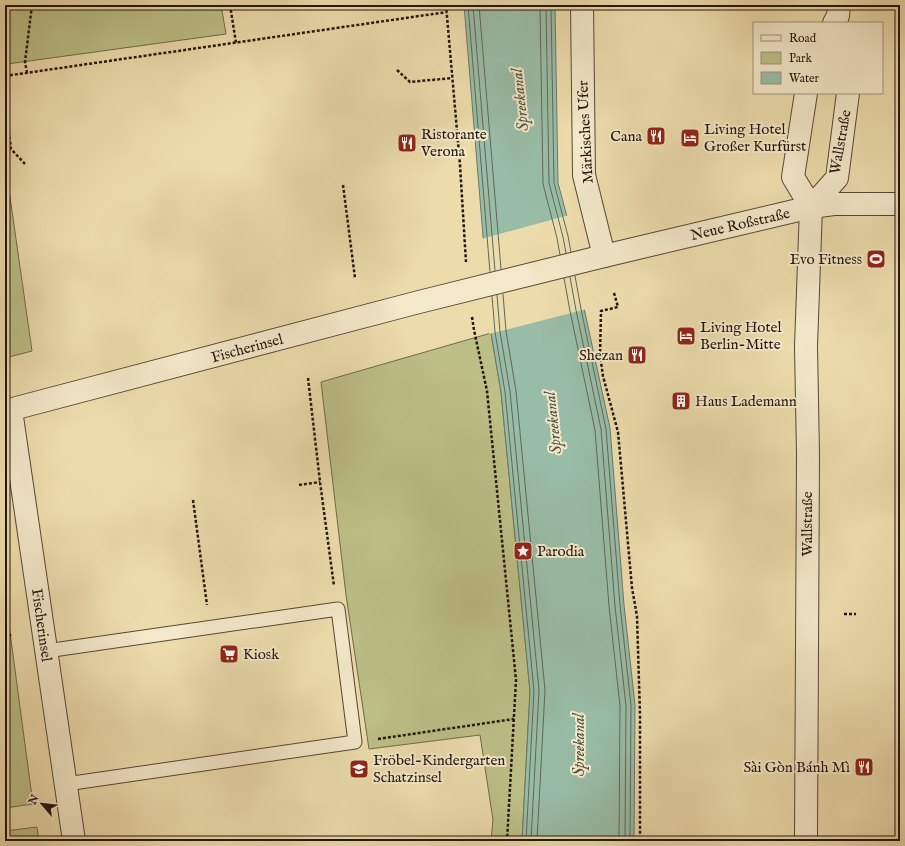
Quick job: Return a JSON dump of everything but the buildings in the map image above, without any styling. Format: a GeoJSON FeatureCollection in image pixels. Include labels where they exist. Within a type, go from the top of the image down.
{"type":"FeatureCollection","features":[{"type":"Feature","properties":{"kind":"street","name":"Märkisches Ufer"},"geometry":{"type":"LineString","coordinates":[[582,5],[584,175],[604,256]]}},
{"type":"Feature","properties":{"kind":"street"},"geometry":{"type":"LineString","coordinates":[[806,94],[793,177],[811,208]]}},
{"type":"Feature","properties":{"kind":"street","name":"Wallstraße"},"geometry":{"type":"LineString","coordinates":[[806,841],[808,455],[806,346],[811,208],[837,178],[848,94]]}},
{"type":"Feature","properties":{"kind":"street","name":"Neue Roßstraße"},"geometry":{"type":"LineString","coordinates":[[582,262],[811,208],[834,204],[900,204]]}},
{"type":"Feature","properties":{"kind":"street","name":"Fischerinsel"},"geometry":{"type":"LineString","coordinates":[[74,841],[8,411],[419,302],[582,262]]}},
{"type":"Feature","properties":{"kind":"lane"},"geometry":{"type":"LineString","coordinates":[[46,651],[338,609],[355,742],[66,784]]}},
{"type":"Feature","properties":{"kind":"path"},"geometry":{"type":"LineString","coordinates":[[27,73],[25,62],[32,5]]}},
{"type":"Feature","properties":{"kind":"path"},"geometry":{"type":"LineString","coordinates":[[230,5],[236,43]]}},
{"type":"Feature","properties":{"kind":"path"},"geometry":{"type":"LineString","coordinates":[[446,5],[460,165],[465,252]]}},
{"type":"Feature","properties":{"kind":"path"},"geometry":{"type":"LineString","coordinates":[[5,76],[447,12]]}},
{"type":"Feature","properties":{"kind":"path"},"geometry":{"type":"LineString","coordinates":[[397,70],[410,82],[452,78]]}},
{"type":"Feature","properties":{"kind":"path"},"geometry":{"type":"LineString","coordinates":[[5,102],[10,149],[24,164]]}},
{"type":"Feature","properties":{"kind":"path"},"geometry":{"type":"LineString","coordinates":[[343,185],[355,278]]}},
{"type":"Feature","properties":{"kind":"path"},"geometry":{"type":"LineString","coordinates":[[614,293],[618,307],[601,311],[600,355],[603,376],[618,432],[632,588],[637,616],[640,715],[640,841]]}},
{"type":"Feature","properties":{"kind":"path"},"geometry":{"type":"LineString","coordinates":[[474,330],[487,391],[516,680],[507,841]]}},
{"type":"Feature","properties":{"kind":"path"},"geometry":{"type":"LineString","coordinates":[[308,378],[320,482],[338,609]]}},
{"type":"Feature","properties":{"kind":"path"},"geometry":{"type":"LineString","coordinates":[[299,485],[320,482]]}},
{"type":"Feature","properties":{"kind":"path"},"geometry":{"type":"LineString","coordinates":[[193,500],[210,627]]}},
{"type":"Feature","properties":{"kind":"path"},"geometry":{"type":"LineString","coordinates":[[844,614],[856,614]]}},
{"type":"Feature","properties":{"kind":"path"},"geometry":{"type":"LineString","coordinates":[[5,632],[11,636]]}},
{"type":"Feature","properties":{"kind":"path"},"geometry":{"type":"LineString","coordinates":[[355,742],[514,719]]}},
{"type":"Feature","properties":{"kind":"green space"},"geometry":{"type":"Polygon","coordinates":[[[5,5],[221,5],[226,34],[7,64],[5,51],[5,5]]]}},
{"type":"Feature","properties":{"kind":"green space"},"geometry":{"type":"Polygon","coordinates":[[[5,162],[32,351],[5,358],[5,162]]]}},
{"type":"Feature","properties":{"kind":"green space"},"geometry":{"type":"Polygon","coordinates":[[[491,333],[501,392],[530,691],[522,841],[491,841],[493,820],[480,735],[369,749],[346,595],[321,382],[491,333]]]}},
{"type":"Feature","properties":{"kind":"green space"},"geometry":{"type":"Polygon","coordinates":[[[5,595],[33,804],[5,808],[5,595]]]}},
{"type":"Feature","properties":{"kind":"green space"},"geometry":{"type":"Polygon","coordinates":[[[37,827],[39,841],[5,841],[5,831],[37,827]]]}},
{"type":"Feature","properties":{"kind":"water","name":"Spreekanal"},"geometry":{"type":"Polygon","coordinates":[[[464,5],[555,5],[558,183],[572,235],[584,308],[610,428],[624,605],[635,705],[634,841],[522,841],[530,691],[501,392],[491,333],[464,5]]]}},
{"type":"Feature","properties":{"kind":"pier"},"geometry":{"type":"Polygon","coordinates":[[[569,215],[587,309],[489,334],[481,239],[569,215]]]}},
{"type":"Feature","properties":{"kind":"place","name":"Cana"},"geometry":{"type":"Point","coordinates":[656,136]}},
{"type":"Feature","properties":{"kind":"place","name":"Living Hotel Großer Kurfürst"},"geometry":{"type":"Point","coordinates":[690,138]}},
{"type":"Feature","properties":{"kind":"place","name":"Ristorante Verona"},"geometry":{"type":"Point","coordinates":[407,143]}},
{"type":"Feature","properties":{"kind":"place","name":"Evo Fitness"},"geometry":{"type":"Point","coordinates":[876,259]}},
{"type":"Feature","properties":{"kind":"place","name":"Living Hotel Berlin-Mitte"},"geometry":{"type":"Point","coordinates":[686,336]}},
{"type":"Feature","properties":{"kind":"place","name":"Shezan"},"geometry":{"type":"Point","coordinates":[637,355]}},
{"type":"Feature","properties":{"kind":"place","name":"Haus Lademann"},"geometry":{"type":"Point","coordinates":[681,401]}},
{"type":"Feature","properties":{"kind":"place","name":"Parodia"},"geometry":{"type":"Point","coordinates":[523,551]}},
{"type":"Feature","properties":{"kind":"place","name":"Kiosk"},"geometry":{"type":"Point","coordinates":[229,654]}},
{"type":"Feature","properties":{"kind":"place","name":"Sài Gòn Bánh Mì"},"geometry":{"type":"Point","coordinates":[864,767]}},
{"type":"Feature","properties":{"kind":"place","name":"Fröbel-Kindergarten Schatzinsel"},"geometry":{"type":"Point","coordinates":[359,769]}}]}
